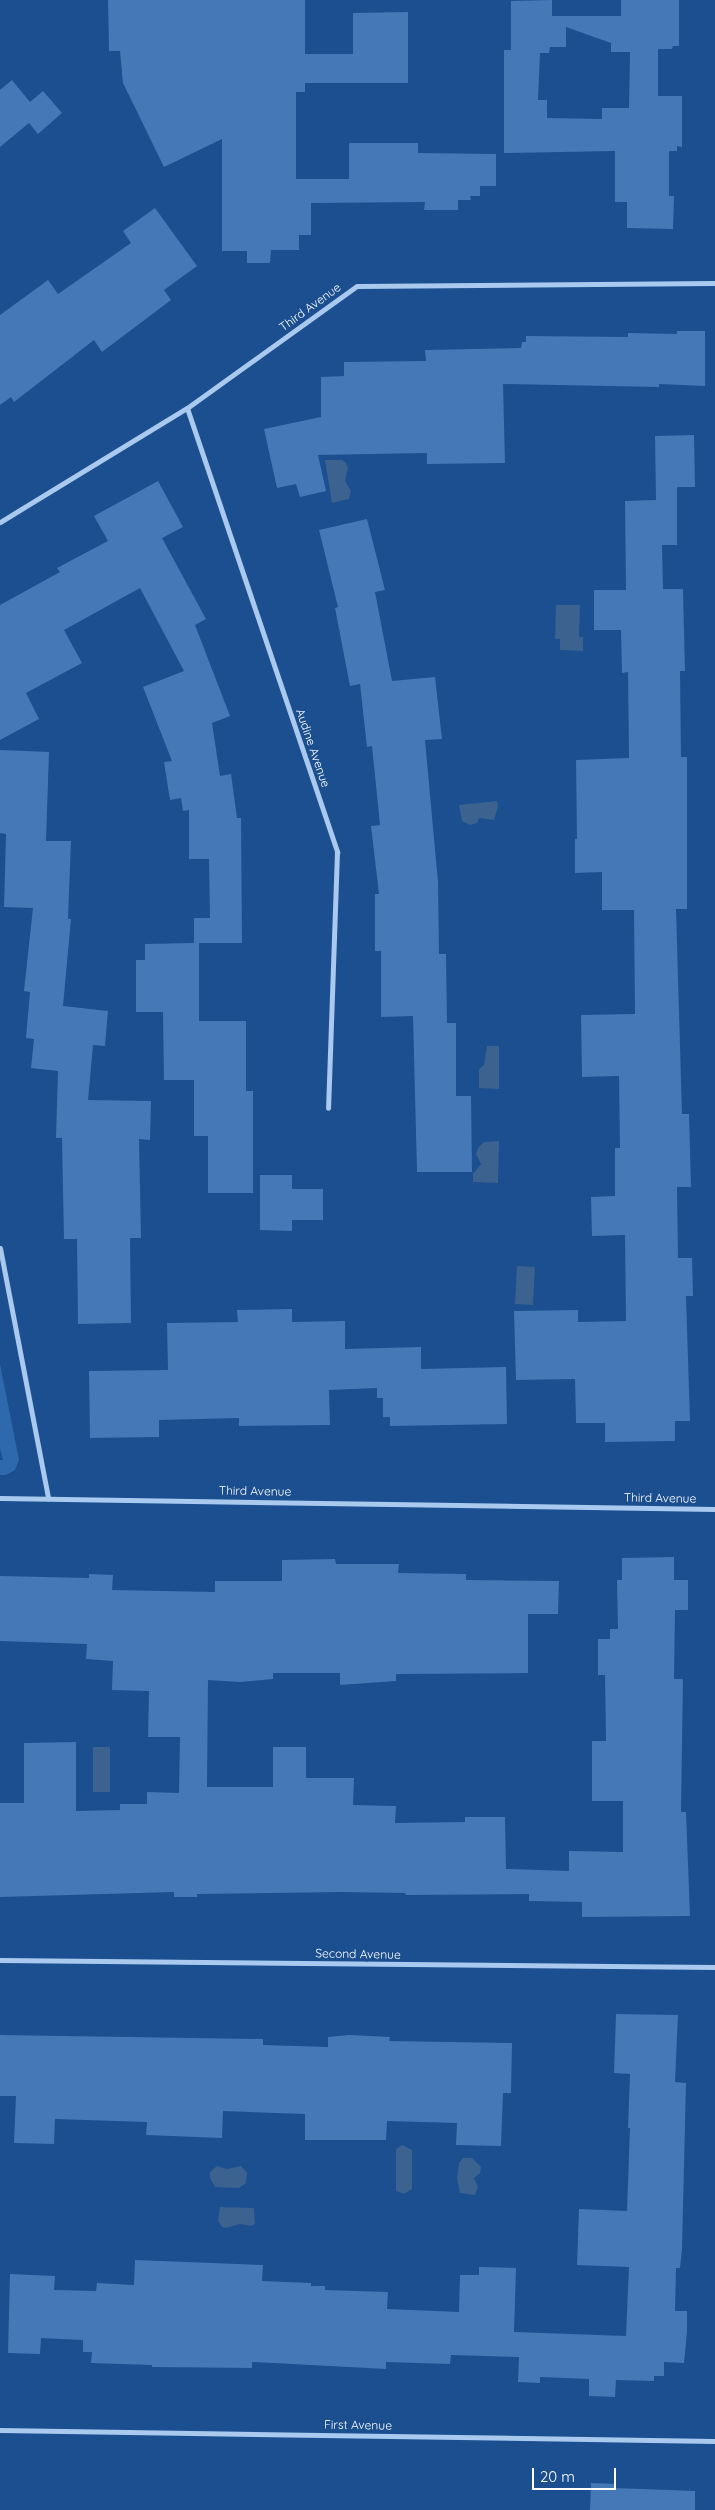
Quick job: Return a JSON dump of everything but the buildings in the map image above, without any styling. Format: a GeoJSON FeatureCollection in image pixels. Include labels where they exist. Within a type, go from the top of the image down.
{"type":"FeatureCollection","features":[{"type":"Feature","properties":{"kind":"street","name":"Third Avenue"},"geometry":{"type":"LineString","coordinates":[[0,522],[187,408],[357,286],[715,283]]}},
{"type":"Feature","properties":{"kind":"street","name":"Audine Avenue"},"geometry":{"type":"LineString","coordinates":[[187,408],[337,852],[328,1108]]}},
{"type":"Feature","properties":{"kind":"street"},"geometry":{"type":"LineString","coordinates":[[0,1248],[48,1498]]}},
{"type":"Feature","properties":{"kind":"street","name":"Third Avenue"},"geometry":{"type":"LineString","coordinates":[[0,1498],[715,1509]]}},
{"type":"Feature","properties":{"kind":"street","name":"Second Avenue"},"geometry":{"type":"LineString","coordinates":[[0,1960],[715,1967]]}},
{"type":"Feature","properties":{"kind":"street","name":"First Avenue"},"geometry":{"type":"LineString","coordinates":[[0,2430],[715,2441]]}},
{"type":"Feature","properties":{"kind":"shaded area"},"geometry":{"type":"Polygon","coordinates":[[[325,460],[342,460],[346,463],[348,468],[345,481],[351,491],[349,499],[332,503],[325,460]]]}},
{"type":"Feature","properties":{"kind":"shaded area"},"geometry":{"type":"Polygon","coordinates":[[[556,605],[580,605],[579,637],[583,637],[583,651],[560,650],[560,639],[555,639],[556,605]]]}},
{"type":"Feature","properties":{"kind":"shaded area"},"geometry":{"type":"Polygon","coordinates":[[[497,801],[498,807],[494,820],[479,818],[477,823],[470,825],[462,821],[459,805],[497,801]]]}},
{"type":"Feature","properties":{"kind":"shaded area"},"geometry":{"type":"Polygon","coordinates":[[[487,1046],[499,1046],[499,1089],[479,1088],[479,1069],[484,1065],[487,1046]]]}},
{"type":"Feature","properties":{"kind":"shaded area"},"geometry":{"type":"Polygon","coordinates":[[[499,1141],[498,1183],[473,1182],[473,1174],[481,1164],[476,1154],[478,1148],[484,1142],[499,1141]]]}},
{"type":"Feature","properties":{"kind":"shaded area"},"geometry":{"type":"Polygon","coordinates":[[[517,1266],[535,1267],[533,1305],[515,1304],[517,1266]]]}},
{"type":"Feature","properties":{"kind":"shaded area"},"geometry":{"type":"Polygon","coordinates":[[[0,1364],[19,1460],[15,1470],[6,1475],[0,1475],[0,1460],[3,1460],[0,1448],[0,1364]]]}},
{"type":"Feature","properties":{"kind":"shaded area"},"geometry":{"type":"Polygon","coordinates":[[[93,1747],[110,1747],[110,1792],[93,1792],[93,1747]]]}},
{"type":"Feature","properties":{"kind":"shaded area"},"geometry":{"type":"Polygon","coordinates":[[[402,2145],[412,2150],[412,2189],[404,2194],[396,2191],[396,2149],[402,2145]]]}},
{"type":"Feature","properties":{"kind":"shaded area"},"geometry":{"type":"Polygon","coordinates":[[[463,2158],[472,2158],[481,2167],[480,2173],[474,2178],[478,2187],[475,2195],[460,2193],[457,2178],[459,2163],[463,2158]]]}},
{"type":"Feature","properties":{"kind":"shaded area"},"geometry":{"type":"Polygon","coordinates":[[[217,2166],[227,2169],[241,2166],[247,2173],[246,2183],[239,2188],[215,2187],[210,2178],[210,2172],[217,2166]]]}},
{"type":"Feature","properties":{"kind":"shaded area"},"geometry":{"type":"Polygon","coordinates":[[[220,2207],[254,2208],[255,2224],[251,2226],[240,2224],[226,2228],[222,2227],[218,2221],[220,2207]]]}}]}
